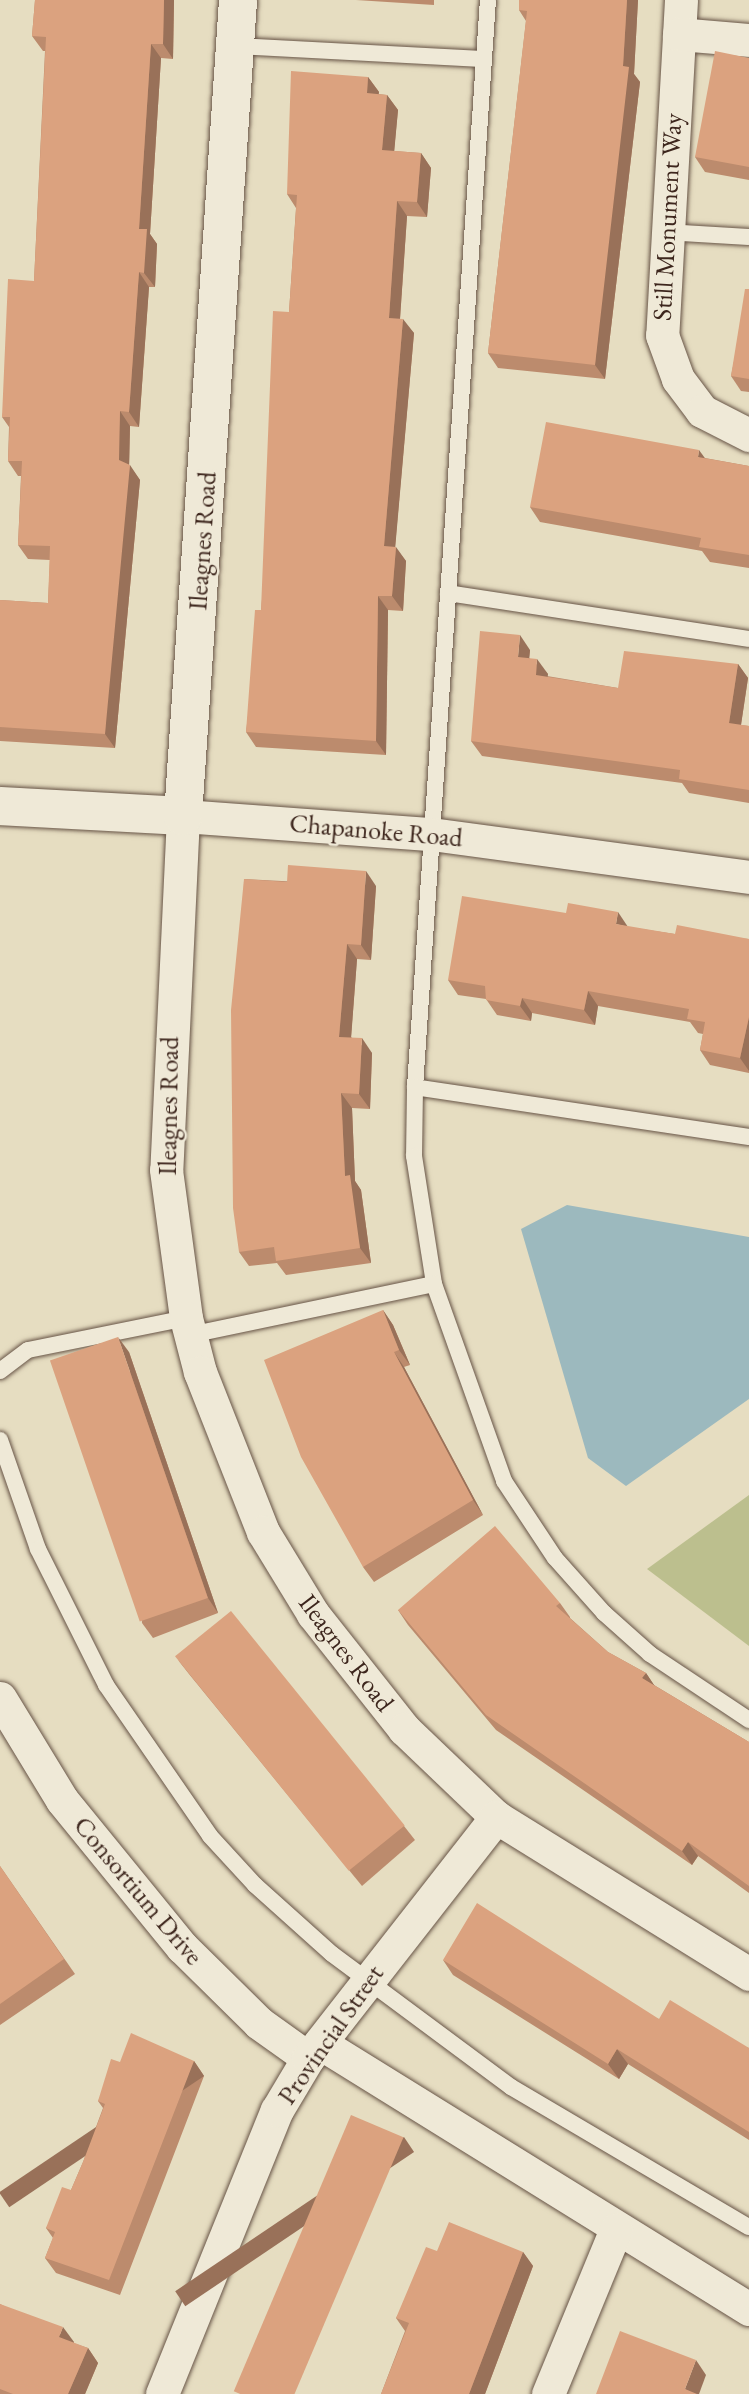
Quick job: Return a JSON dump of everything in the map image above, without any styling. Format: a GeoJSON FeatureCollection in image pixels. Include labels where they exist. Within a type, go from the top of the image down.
{"type":"FeatureCollection","features":[{"type":"Feature","properties":{"kind":"street","name":"Ileagnes Road"},"geometry":{"type":"LineString","coordinates":[[238,0],[183,816],[166,1170],[188,1326],[228,1452],[263,1532],[313,1614],[404,1729],[496,1817],[749,1975]]}},
{"type":"Feature","properties":{"kind":"street","name":"Still Monument Way"},"geometry":{"type":"LineString","coordinates":[[681,0],[659,315],[668,357],[702,411],[749,435]]}},
{"type":"Feature","properties":{"kind":"street"},"geometry":{"type":"LineString","coordinates":[[679,34],[749,40]]}},
{"type":"Feature","properties":{"kind":"street","name":"Chapanoke Road"},"geometry":{"type":"LineString","coordinates":[[0,806],[429,834],[749,877]]}},
{"type":"Feature","properties":{"kind":"street","name":"Consortium Drive"},"geometry":{"type":"LineString","coordinates":[[0,1698],[62,1800],[173,1937],[259,2023],[314,2050],[749,2309]]}},
{"type":"Feature","properties":{"kind":"street","name":"Provincial Street"},"geometry":{"type":"LineString","coordinates":[[162,2394],[277,2110],[314,2050],[496,1817]]}},
{"type":"Feature","properties":{"kind":"street"},"geometry":{"type":"LineString","coordinates":[[548,2394],[616,2229]]}},
{"type":"Feature","properties":{"kind":"lane"},"geometry":{"type":"LineString","coordinates":[[488,0],[429,834],[415,1087],[414,1156],[434,1284],[503,1481],[555,1558],[650,1654],[749,1720]]}},
{"type":"Feature","properties":{"kind":"lane"},"geometry":{"type":"LineString","coordinates":[[235,46],[484,59]]}},
{"type":"Feature","properties":{"kind":"lane"},"geometry":{"type":"LineString","coordinates":[[665,232],[749,237]]}},
{"type":"Feature","properties":{"kind":"lane"},"geometry":{"type":"LineString","coordinates":[[448,593],[749,639]]}},
{"type":"Feature","properties":{"kind":"lane"},"geometry":{"type":"LineString","coordinates":[[415,1087],[749,1137]]}},
{"type":"Feature","properties":{"kind":"lane"},"geometry":{"type":"LineString","coordinates":[[0,1371],[28,1350],[434,1284]]}},
{"type":"Feature","properties":{"kind":"lane"},"geometry":{"type":"LineString","coordinates":[[0,1440],[38,1549],[106,1685],[155,1762],[255,1885],[368,1980],[511,2087],[749,2227]]}},
{"type":"Feature","properties":{"kind":"green space"},"geometry":{"type":"Polygon","coordinates":[[[749,1495],[749,1646],[647,1569],[749,1495]]]}},
{"type":"Feature","properties":{"kind":"water"},"geometry":{"type":"Polygon","coordinates":[[[567,1205],[749,1237],[749,1399],[626,1486],[588,1458],[521,1229],[567,1205]]]}},
{"type":"Feature","properties":{"kind":"building"},"geometry":{"type":"Polygon","coordinates":[[[35,0],[164,0],[163,44],[151,44],[139,229],[147,229],[144,273],[139,272],[129,412],[120,411],[119,460],[130,465],[105,734],[0,727],[0,600],[48,603],[50,546],[18,545],[22,461],[8,461],[10,417],[2,417],[8,279],[34,281],[46,37],[32,36],[35,0]]]}},
{"type":"Feature","properties":{"kind":"building"},"geometry":{"type":"Polygon","coordinates":[[[519,0],[627,0],[623,66],[629,67],[595,365],[488,353],[527,11],[519,10],[519,0]]]}},
{"type":"Feature","properties":{"kind":"building"},"geometry":{"type":"Polygon","coordinates":[[[715,51],[749,58],[749,167],[695,157],[715,51]]]}},
{"type":"Feature","properties":{"kind":"building"},"geometry":{"type":"Polygon","coordinates":[[[291,71],[368,77],[367,93],[387,95],[382,150],[421,153],[417,202],[397,201],[389,318],[403,319],[384,546],[396,547],[392,596],[378,596],[376,741],[246,732],[255,610],[261,610],[273,311],[289,312],[297,195],[287,194],[291,71]]]}},
{"type":"Feature","properties":{"kind":"building"},"geometry":{"type":"Polygon","coordinates":[[[745,289],[749,289],[749,379],[731,376],[745,289]]]}},
{"type":"Feature","properties":{"kind":"building"},"geometry":{"type":"Polygon","coordinates":[[[546,422],[699,450],[698,457],[749,466],[749,555],[699,547],[701,538],[530,507],[546,422]]]}},
{"type":"Feature","properties":{"kind":"building"},"geometry":{"type":"Polygon","coordinates":[[[480,631],[520,635],[518,657],[537,659],[536,675],[618,688],[624,651],[738,664],[729,723],[749,726],[749,790],[679,779],[680,770],[471,741],[480,631]]]}},
{"type":"Feature","properties":{"kind":"building"},"geometry":{"type":"Polygon","coordinates":[[[288,865],[366,871],[361,945],[347,944],[339,1037],[362,1038],[359,1094],[341,1093],[345,1176],[350,1175],[360,1248],[276,1261],[274,1247],[239,1252],[233,1208],[231,1010],[244,879],[287,882],[288,865]]]}},
{"type":"Feature","properties":{"kind":"building"},"geometry":{"type":"Polygon","coordinates":[[[462,896],[566,913],[568,903],[618,912],[616,924],[675,934],[677,925],[749,939],[749,1017],[740,1058],[700,1050],[705,1022],[687,1019],[689,1009],[588,991],[584,1010],[522,998],[520,1006],[486,1000],[485,986],[448,980],[462,896]]]}},
{"type":"Feature","properties":{"kind":"building"},"geometry":{"type":"Polygon","coordinates":[[[383,1310],[399,1350],[394,1352],[473,1500],[363,1567],[301,1457],[264,1360],[383,1310]]]}},
{"type":"Feature","properties":{"kind":"building"},"geometry":{"type":"Polygon","coordinates":[[[118,1337],[208,1598],[140,1621],[50,1360],[118,1337]]]}},
{"type":"Feature","properties":{"kind":"building"},"geometry":{"type":"Polygon","coordinates":[[[495,1526],[560,1603],[556,1606],[608,1652],[646,1673],[642,1678],[749,1742],[749,1886],[688,1842],[682,1851],[486,1715],[398,1610],[495,1526]]]}},
{"type":"Feature","properties":{"kind":"building"},"geometry":{"type":"Polygon","coordinates":[[[231,1611],[405,1825],[349,1871],[175,1656],[231,1611]]]}},
{"type":"Feature","properties":{"kind":"building"},"geometry":{"type":"Polygon","coordinates":[[[0,1866],[64,1959],[0,2004],[0,1866]]]}},
{"type":"Feature","properties":{"kind":"building"},"geometry":{"type":"Polygon","coordinates":[[[477,1903],[659,2019],[670,2000],[749,2048],[749,2132],[617,2049],[608,2064],[443,1960],[477,1903]]]}},
{"type":"Feature","properties":{"kind":"building"},"geometry":{"type":"Polygon","coordinates":[[[131,2033],[194,2061],[109,2280],[45,2258],[55,2232],[46,2228],[62,2187],[71,2190],[83,2162],[105,2104],[98,2101],[111,2059],[120,2062],[131,2033]]]}},
{"type":"Feature","properties":{"kind":"building"},"geometry":{"type":"Polygon","coordinates":[[[351,2115],[403,2137],[294,2394],[240,2394],[234,2391],[351,2115]]]}},
{"type":"Feature","properties":{"kind":"building"},"geometry":{"type":"Polygon","coordinates":[[[449,2222],[523,2252],[469,2394],[381,2394],[409,2323],[396,2318],[426,2247],[437,2251],[449,2222]]]}},
{"type":"Feature","properties":{"kind":"building"},"geometry":{"type":"Polygon","coordinates":[[[0,2304],[63,2327],[59,2337],[88,2348],[68,2394],[13,2394],[0,2389],[0,2304]]]}},
{"type":"Feature","properties":{"kind":"building"},"geometry":{"type":"Polygon","coordinates":[[[620,2331],[696,2360],[685,2389],[697,2394],[596,2394],[620,2331]]]}}]}
